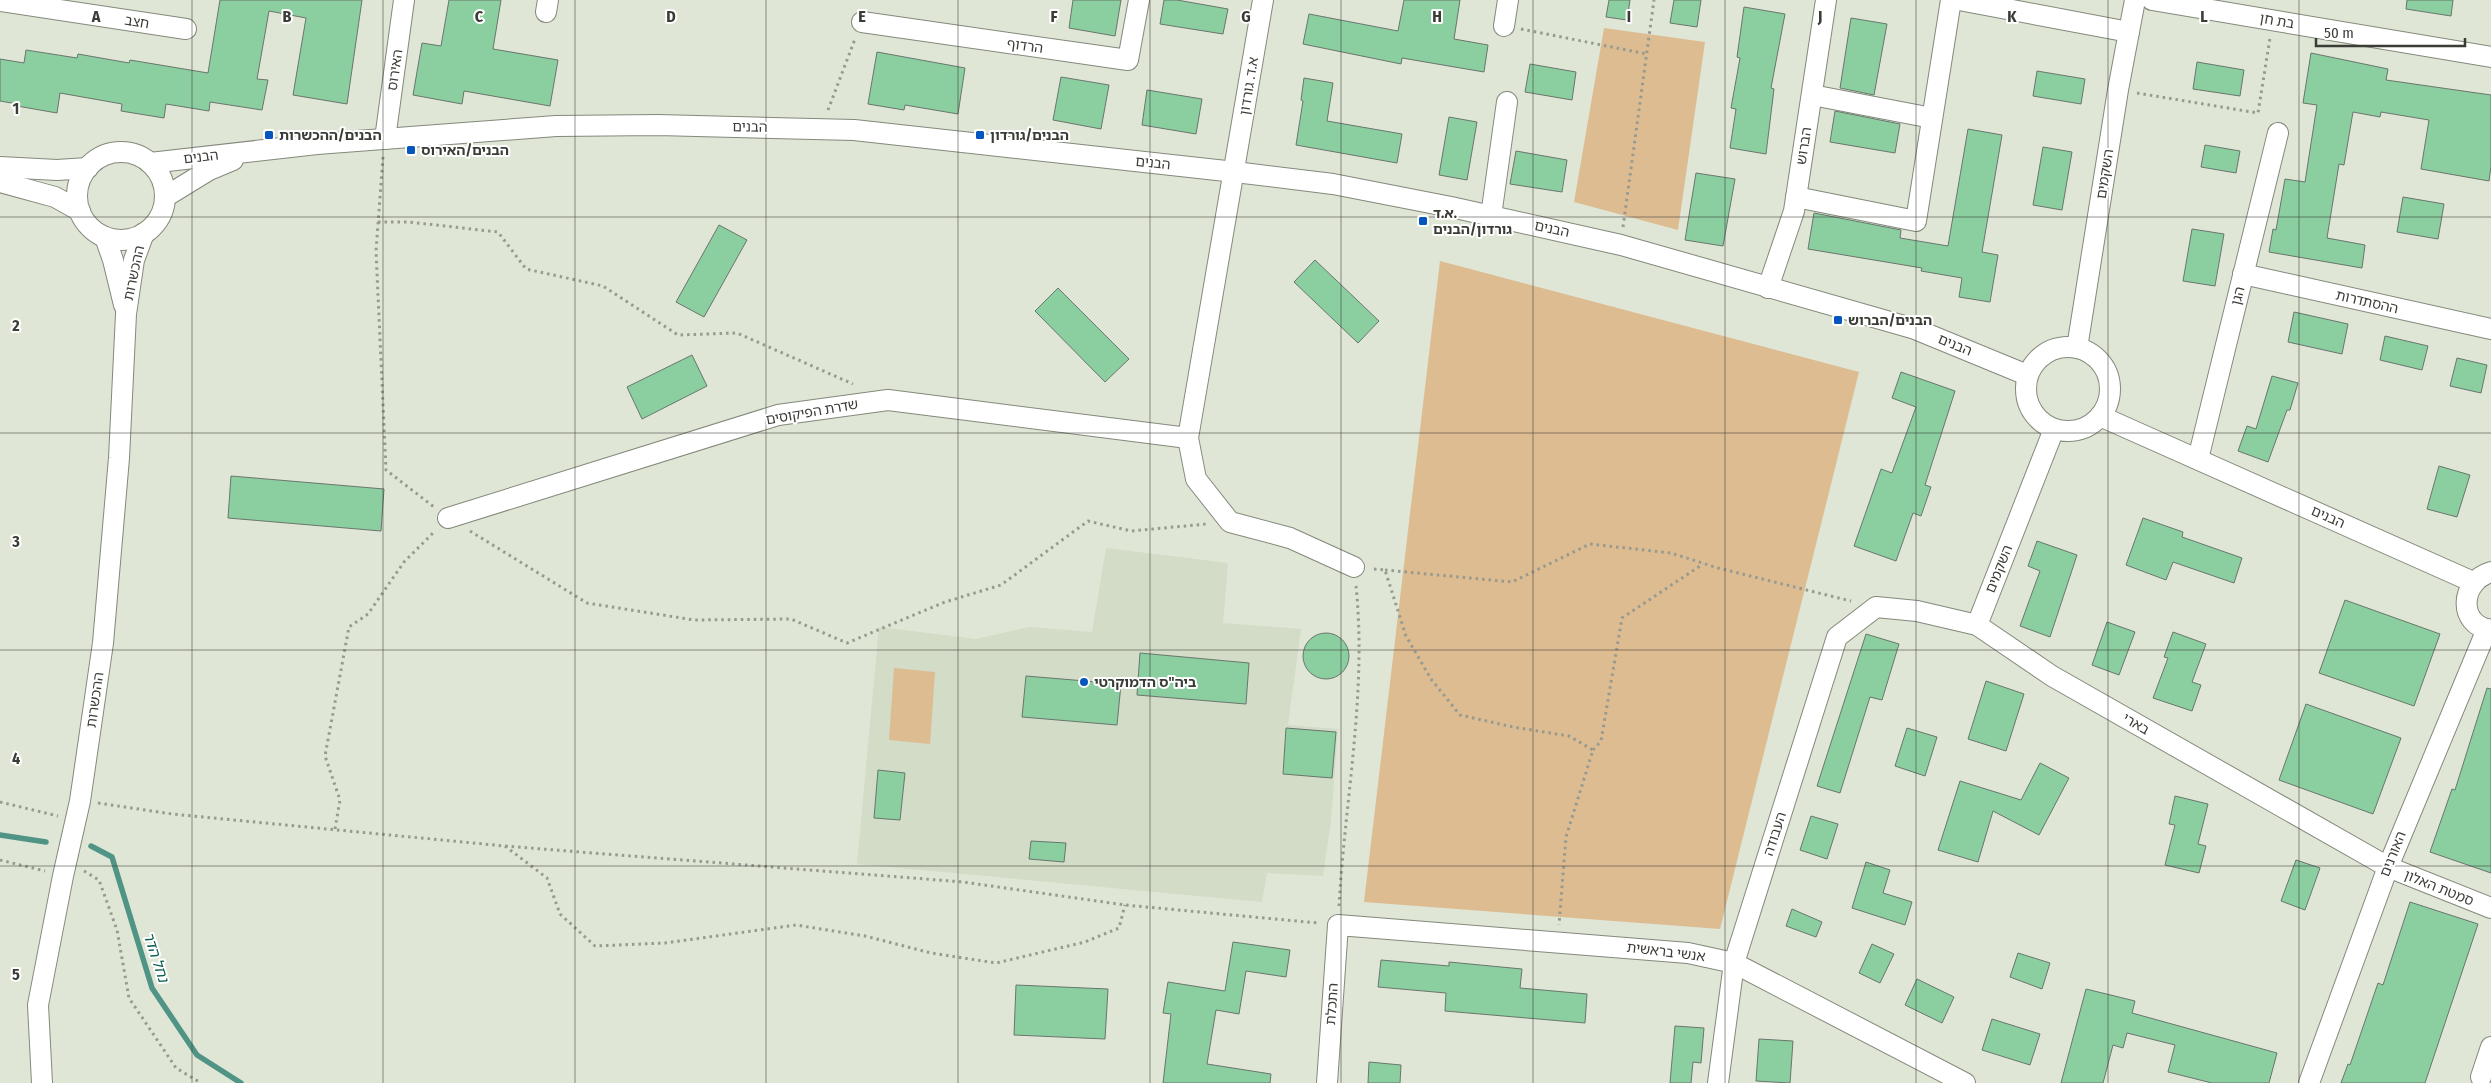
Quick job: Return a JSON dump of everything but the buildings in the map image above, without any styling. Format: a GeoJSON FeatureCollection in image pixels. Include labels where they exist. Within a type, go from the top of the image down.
{"type":"FeatureCollection","features":[{"type":"Feature","properties":{"kind":"street","name":"חצב"},"geometry":{"type":"LineString","coordinates":[[0,0],[186,29]]}},
{"type":"Feature","properties":{"kind":"street","name":"האירוס"},"geometry":{"type":"LineString","coordinates":[[385,139],[404,0]]}},
{"type":"Feature","properties":{"kind":"street","name":"הרדוף"},"geometry":{"type":"LineString","coordinates":[[862,22],[1128,60],[1139,0]]}},
{"type":"Feature","properties":{"kind":"street","name":"א.ד. גורדון"},"geometry":{"type":"LineString","coordinates":[[1188,438],[1263,0]]}},
{"type":"Feature","properties":{"kind":"street"},"geometry":{"type":"LineString","coordinates":[[1504,26],[1508,0]]}},
{"type":"Feature","properties":{"kind":"street","name":"הברוש"},"geometry":{"type":"LineString","coordinates":[[1768,288],[1794,211],[1826,0]]}},
{"type":"Feature","properties":{"kind":"street"},"geometry":{"type":"LineString","coordinates":[[1796,197],[1916,221],[1951,0]]}},
{"type":"Feature","properties":{"kind":"street"},"geometry":{"type":"LineString","coordinates":[[1959,0],[2129,32]]}},
{"type":"Feature","properties":{"kind":"street","name":"השקמים"},"geometry":{"type":"LineString","coordinates":[[2078,348],[2118,90],[2135,0]]}},
{"type":"Feature","properties":{"kind":"street","name":"בת חן"},"geometry":{"type":"LineString","coordinates":[[2152,0],[2491,57]]}},
{"type":"Feature","properties":{"kind":"street"},"geometry":{"type":"LineString","coordinates":[[1812,95],[1932,118]]}},
{"type":"Feature","properties":{"kind":"street"},"geometry":{"type":"LineString","coordinates":[[1491,216],[1507,102]]}},
{"type":"Feature","properties":{"kind":"street","name":"הבנים"},"geometry":{"type":"LineString","coordinates":[[150,163],[252,151],[556,126],[658,125],[854,130],[1235,172],[1332,184],[1491,216],[1621,245],[1915,328],[2028,375]]}},
{"type":"Feature","properties":{"kind":"street","name":"הגן"},"geometry":{"type":"LineString","coordinates":[[2198,459],[2278,133]]}},
{"type":"Feature","properties":{"kind":"street","name":"הבנים"},"geometry":{"type":"LineString","coordinates":[[164,198],[209,170],[252,151]]}},
{"type":"Feature","properties":{"kind":"street"},"geometry":{"type":"LineString","coordinates":[[122,152],[136,155],[150,163],[160,175],[164,189],[165,204],[159,219],[144,233],[135,238],[120,240],[105,237],[92,229],[77,203],[78,188],[83,174],[93,162],[107,155],[122,152]]}},
{"type":"Feature","properties":{"kind":"street"},"geometry":{"type":"LineString","coordinates":[[0,167],[57,170],[88,168]]}},
{"type":"Feature","properties":{"kind":"street"},"geometry":{"type":"LineString","coordinates":[[0,182],[55,197],[80,210]]}},
{"type":"Feature","properties":{"kind":"street","name":"ההכשרות"},"geometry":{"type":"LineString","coordinates":[[42,1083],[38,1005],[64,868],[80,801],[103,643],[119,458],[126,314],[134,260],[144,233]]}},
{"type":"Feature","properties":{"kind":"street","name":"ההכשרות"},"geometry":{"type":"LineString","coordinates":[[105,237],[113,260],[126,314]]}},
{"type":"Feature","properties":{"kind":"street","name":"ההסתדרות"},"geometry":{"type":"LineString","coordinates":[[2243,274],[2491,329]]}},
{"type":"Feature","properties":{"kind":"street"},"geometry":{"type":"LineString","coordinates":[[2065,347],[2078,348],[2091,353],[2101,363],[2108,376],[2110,389],[2108,403],[2100,416],[2080,430],[2054,429],[2042,423],[2033,413],[2027,401],[2025,388],[2028,375],[2033,364],[2048,352],[2065,347]]}},
{"type":"Feature","properties":{"kind":"street","name":"שדרת הפיקוסים"},"geometry":{"type":"LineString","coordinates":[[448,518],[778,415],[888,400],[1188,438]]}},
{"type":"Feature","properties":{"kind":"street","name":"הבנים"},"geometry":{"type":"LineString","coordinates":[[2100,416],[2473,582]]}},
{"type":"Feature","properties":{"kind":"street","name":"השקמים"},"geometry":{"type":"LineString","coordinates":[[1976,625],[2054,429]]}},
{"type":"Feature","properties":{"kind":"street"},"geometry":{"type":"LineString","coordinates":[[1188,438],[1196,479],[1230,522],[1290,538],[1354,567]]}},
{"type":"Feature","properties":{"kind":"street"},"geometry":{"type":"LineString","coordinates":[[2489,630],[2478,625],[2467,610],[2468,590],[2473,582],[2491,572]]}},
{"type":"Feature","properties":{"kind":"street","name":"בארי"},"geometry":{"type":"LineString","coordinates":[[1876,607],[1917,611],[1976,625],[2052,676],[2388,867]]}},
{"type":"Feature","properties":{"kind":"street","name":"העבודה"},"geometry":{"type":"LineString","coordinates":[[1718,1083],[1734,963],[1837,636],[1876,607]]}},
{"type":"Feature","properties":{"kind":"street","name":"האורנים"},"geometry":{"type":"LineString","coordinates":[[2309,1083],[2388,867],[2489,630]]}},
{"type":"Feature","properties":{"kind":"street","name":"סמטת האלון"},"geometry":{"type":"LineString","coordinates":[[2388,867],[2491,908]]}},
{"type":"Feature","properties":{"kind":"street","name":"אנשי בראשית"},"geometry":{"type":"LineString","coordinates":[[1338,925],[1558,941],[1688,953],[1734,963],[1965,1083]]}},
{"type":"Feature","properties":{"kind":"street","name":"התכלת"},"geometry":{"type":"LineString","coordinates":[[1327,1083],[1338,925]]}},
{"type":"Feature","properties":{"kind":"street"},"geometry":{"type":"LineString","coordinates":[[2481,1077],[2491,1047]]}},
{"type":"Feature","properties":{"kind":"path"},"geometry":{"type":"LineString","coordinates":[[1621,245],[1654,0]]}},
{"type":"Feature","properties":{"kind":"path"},"geometry":{"type":"LineString","coordinates":[[2118,90],[2258,113],[2272,20]]}},
{"type":"Feature","properties":{"kind":"path"},"geometry":{"type":"LineString","coordinates":[[822,129],[862,22]]}},
{"type":"Feature","properties":{"kind":"path"},"geometry":{"type":"LineString","coordinates":[[1504,26],[1647,54]]}},
{"type":"Feature","properties":{"kind":"path"},"geometry":{"type":"LineString","coordinates":[[385,139],[376,251],[386,470],[448,518],[587,602],[694,620],[791,620],[847,644],[945,602],[1001,585],[1088,521],[1131,531],[1230,522]]}},
{"type":"Feature","properties":{"kind":"path"},"geometry":{"type":"LineString","coordinates":[[378,222],[409,222],[498,232],[526,269],[603,286],[678,335],[736,333],[888,400]]}},
{"type":"Feature","properties":{"kind":"path"},"geometry":{"type":"LineString","coordinates":[[334,829],[340,800],[326,756],[349,627],[368,614],[404,562],[448,518]]}},
{"type":"Feature","properties":{"kind":"path"},"geometry":{"type":"LineString","coordinates":[[80,801],[172,814],[504,846],[963,882],[1125,905],[1338,925],[1357,716],[1360,622],[1354,567],[1512,582],[1590,544],[1671,553],[1703,564],[1876,607]]}},
{"type":"Feature","properties":{"kind":"path"},"geometry":{"type":"LineString","coordinates":[[1558,941],[1566,837],[1593,750],[1601,741],[1622,618],[1703,564]]}},
{"type":"Feature","properties":{"kind":"path"},"geometry":{"type":"LineString","coordinates":[[1385,570],[1406,636],[1431,679],[1460,715],[1512,727],[1569,736],[1593,750]]}},
{"type":"Feature","properties":{"kind":"path"},"geometry":{"type":"LineString","coordinates":[[0,802],[76,821]]}},
{"type":"Feature","properties":{"kind":"path"},"geometry":{"type":"LineString","coordinates":[[504,846],[547,878],[560,914],[595,946],[665,943],[796,926],[865,936],[931,953],[996,963],[1085,942],[1119,928],[1125,905]]}},
{"type":"Feature","properties":{"kind":"path"},"geometry":{"type":"LineString","coordinates":[[0,860],[64,868],[99,880],[117,930],[129,998],[176,1068],[201,1083]]}},
{"type":"Feature","properties":{"kind":"shaded area"},"geometry":{"type":"Polygon","coordinates":[[[1604,28],[1705,42],[1678,230],[1574,202],[1604,28]]]}},
{"type":"Feature","properties":{"kind":"shaded area"},"geometry":{"type":"Polygon","coordinates":[[[1440,261],[1859,372],[1720,929],[1364,902],[1440,261]]]}},
{"type":"Feature","properties":{"kind":"shaded area","name":"ביה\"ס הדמוקרטי"},"geometry":{"type":"Polygon","coordinates":[[[1106,548],[1228,563],[1223,623],[1301,629],[1288,725],[1338,729],[1331,821],[1323,876],[1267,873],[1262,902],[857,864],[879,627],[976,639],[1029,627],[1092,632],[1106,548]]]}},
{"type":"Feature","properties":{"kind":"shaded area"},"geometry":{"type":"Polygon","coordinates":[[[894,668],[935,672],[930,744],[889,740],[894,668]]]}},
{"type":"Feature","properties":{"kind":"waterway"},"geometry":{"type":"LineString","coordinates":[[0,835],[46,842]]}},
{"type":"Feature","properties":{"kind":"waterway","name":"נחל הדר"},"geometry":{"type":"LineString","coordinates":[[91,846],[112,857],[152,988],[197,1055],[241,1083]]}},
{"type":"Feature","properties":{"kind":"place","name":"הבנים/ההכשרות"},"geometry":{"type":"Point","coordinates":[269,135]}},
{"type":"Feature","properties":{"kind":"place","name":"הבנים/גורדון"},"geometry":{"type":"Point","coordinates":[980,135]}},
{"type":"Feature","properties":{"kind":"place","name":"הבנים/האירוס"},"geometry":{"type":"Point","coordinates":[411,150]}},
{"type":"Feature","properties":{"kind":"place","name":"א.ד. גורדון/הבנים"},"geometry":{"type":"Point","coordinates":[1423,221]}},
{"type":"Feature","properties":{"kind":"place","name":"הבנים/הברוש"},"geometry":{"type":"Point","coordinates":[1838,320]}},
{"type":"Feature","properties":{"kind":"place","name":"ביה\"ס הדמוקרטי"},"geometry":{"type":"Point","coordinates":[1084,682]}}]}
